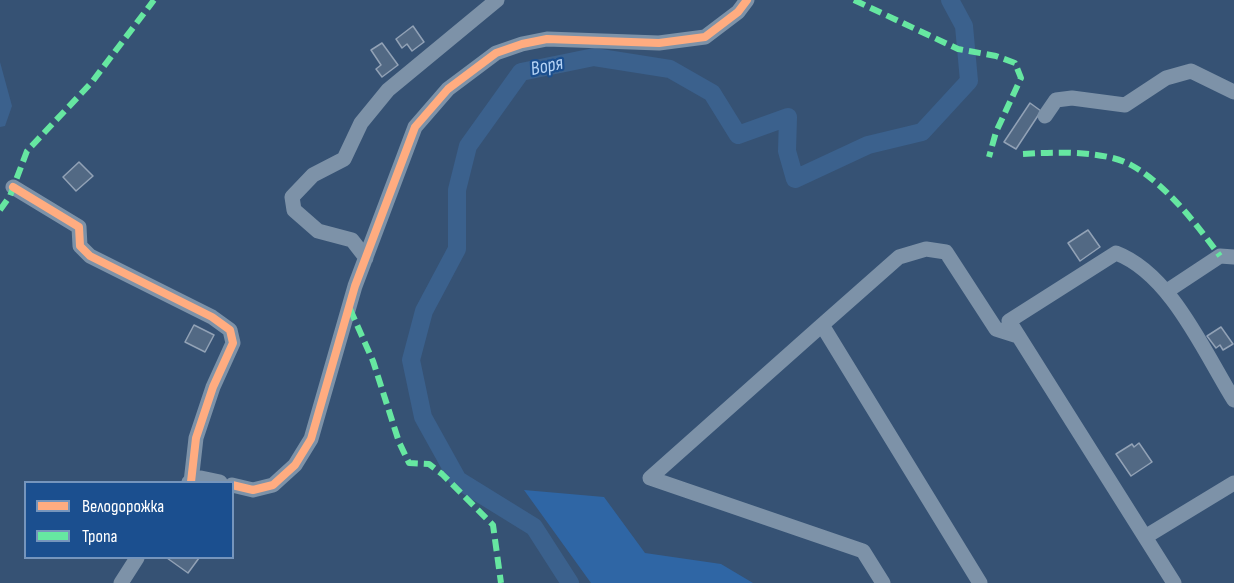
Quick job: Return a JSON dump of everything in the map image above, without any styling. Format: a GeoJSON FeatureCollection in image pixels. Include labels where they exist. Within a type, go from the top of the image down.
{"type":"FeatureCollection","features":[{"type":"Feature","properties":{"kind":"street"},"geometry":{"type":"LineString","coordinates":[[366,258],[352,240],[318,231],[294,210],[292,197],[314,175],[344,159],[361,123],[388,90],[496,0]]}},
{"type":"Feature","properties":{"kind":"street"},"geometry":{"type":"LineString","coordinates":[[234,486],[253,490],[273,486],[295,465],[311,439],[366,258],[415,127],[448,89],[496,53],[547,39],[659,44],[705,37],[738,12],[747,0]]}},
{"type":"Feature","properties":{"kind":"street"},"geometry":{"type":"LineString","coordinates":[[1045,116],[1056,100],[1072,98],[1125,105],[1166,78],[1191,71],[1234,92]]}},
{"type":"Feature","properties":{"kind":"street"},"geometry":{"type":"LineString","coordinates":[[13,187],[79,227],[80,246],[90,256],[212,317],[230,330],[233,343],[213,387],[196,438],[190,481]]}},
{"type":"Feature","properties":{"kind":"street"},"geometry":{"type":"LineString","coordinates":[[883,583],[863,551],[650,478],[899,257],[926,249],[946,252],[996,329],[1018,336]]}},
{"type":"Feature","properties":{"kind":"street"},"geometry":{"type":"LineString","coordinates":[[1174,583],[1009,321],[1116,252],[1130,258],[1167,291],[1234,400]]}},
{"type":"Feature","properties":{"kind":"street"},"geometry":{"type":"LineString","coordinates":[[1167,291],[1220,256],[1234,257]]}},
{"type":"Feature","properties":{"kind":"street"},"geometry":{"type":"LineString","coordinates":[[822,325],[980,583]]}},
{"type":"Feature","properties":{"kind":"street"},"geometry":{"type":"LineString","coordinates":[[193,481],[201,478],[212,481]]}},
{"type":"Feature","properties":{"kind":"street"},"geometry":{"type":"LineString","coordinates":[[1145,537],[1234,483]]}},
{"type":"Feature","properties":{"kind":"street"},"geometry":{"type":"LineString","coordinates":[[121,583],[136,559]]}},
{"type":"Feature","properties":{"kind":"shaded area"},"geometry":{"type":"Polygon","coordinates":[[[0,62],[12,106],[5,126],[0,127],[0,62]]]}},
{"type":"Feature","properties":{"kind":"shaded area"},"geometry":{"type":"Polygon","coordinates":[[[524,490],[604,497],[645,553],[721,564],[753,583],[591,583],[524,490]]]}},
{"type":"Feature","properties":{"kind":"building"},"geometry":{"type":"Polygon","coordinates":[[[413,26],[424,42],[412,51],[407,44],[402,48],[396,39],[413,26]]]}},
{"type":"Feature","properties":{"kind":"building"},"geometry":{"type":"Polygon","coordinates":[[[382,43],[398,65],[382,77],[376,69],[381,65],[371,50],[382,43]]]}},
{"type":"Feature","properties":{"kind":"building"},"geometry":{"type":"Polygon","coordinates":[[[1030,103],[1041,111],[1016,149],[1004,142],[1030,103]]]}},
{"type":"Feature","properties":{"kind":"building"},"geometry":{"type":"Polygon","coordinates":[[[79,162],[93,176],[76,191],[63,177],[79,162]]]}},
{"type":"Feature","properties":{"kind":"building"},"geometry":{"type":"Polygon","coordinates":[[[1088,230],[1100,247],[1080,261],[1068,243],[1088,230]]]}},
{"type":"Feature","properties":{"kind":"building"},"geometry":{"type":"Polygon","coordinates":[[[194,325],[214,335],[205,352],[185,342],[194,325]]]}},
{"type":"Feature","properties":{"kind":"building"},"geometry":{"type":"Polygon","coordinates":[[[1221,327],[1233,344],[1223,350],[1220,345],[1216,348],[1207,336],[1221,327]]]}},
{"type":"Feature","properties":{"kind":"building"},"geometry":{"type":"Polygon","coordinates":[[[1139,443],[1152,462],[1131,476],[1116,454],[1132,444],[1134,447],[1139,443]]]}},
{"type":"Feature","properties":{"kind":"building"},"geometry":{"type":"Polygon","coordinates":[[[168,559],[198,559],[188,573],[168,559]]]}},
{"type":"Feature","properties":{"kind":"waterway","name":"Воря"},"geometry":{"type":"LineString","coordinates":[[570,583],[534,527],[458,480],[423,417],[411,360],[424,311],[457,249],[457,190],[468,146],[521,72],[594,57],[670,69],[712,93],[738,135],[788,117],[787,151],[795,179],[868,145],[922,132],[969,81],[964,26],[950,0]]}},
{"type":"Feature","properties":{"kind":"marked path"},"geometry":{"type":"LineString","coordinates":[[0,210],[10,196],[27,151],[92,82],[154,0]]}},
{"type":"Feature","properties":{"kind":"marked path"},"geometry":{"type":"LineString","coordinates":[[854,0],[958,49],[996,56],[1015,63],[1021,78],[996,132],[989,157]]}},
{"type":"Feature","properties":{"kind":"marked path"},"geometry":{"type":"LineString","coordinates":[[1023,154],[1093,154],[1131,165],[1168,194],[1220,256]]}},
{"type":"Feature","properties":{"kind":"marked path"},"geometry":{"type":"LineString","coordinates":[[350,309],[373,361],[399,442],[409,463],[429,464],[493,525],[501,583]]}},
{"type":"Feature","properties":{"kind":"cycle path"},"geometry":{"type":"LineString","coordinates":[[234,485],[253,490],[273,485],[295,465],[311,439],[355,286],[415,127],[448,89],[496,53],[522,44],[547,39],[659,43],[705,37],[738,12],[747,0]]}},
{"type":"Feature","properties":{"kind":"cycle path"},"geometry":{"type":"LineString","coordinates":[[13,187],[79,227],[80,246],[90,256],[212,317],[230,330],[233,343],[213,387],[196,438],[191,481]]}}]}
